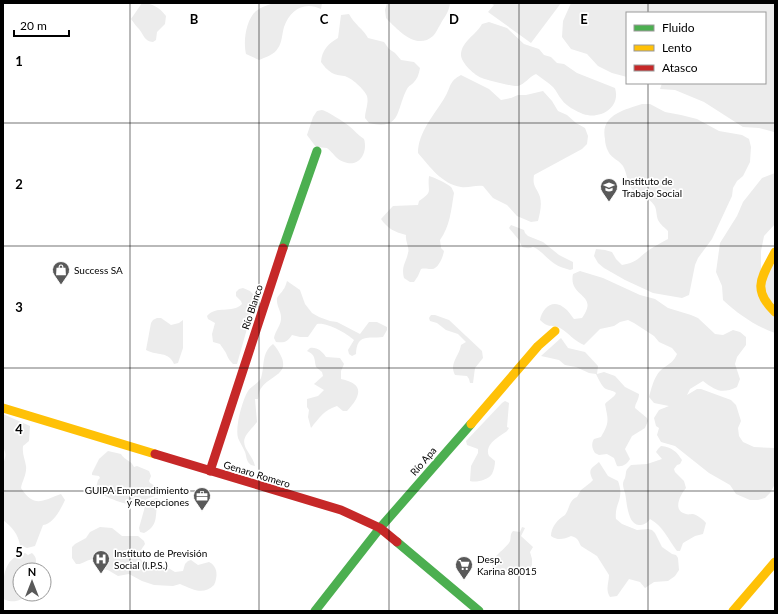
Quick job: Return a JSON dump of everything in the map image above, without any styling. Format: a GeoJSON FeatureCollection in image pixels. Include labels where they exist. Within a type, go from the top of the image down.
{"type":"FeatureCollection","features":[{"type":"Feature","properties":{"kind":"street","name":"Río Blanco"},"geometry":{"type":"LineString","coordinates":[[210,471],[276,266],[316,151]]}},
{"type":"Feature","properties":{"kind":"street"},"geometry":{"type":"LineString","coordinates":[[775,252],[760,282],[760,293],[766,304],[775,312]]}},
{"type":"Feature","properties":{"kind":"street","name":"Río Apa"},"geometry":{"type":"LineString","coordinates":[[315,611],[380,528],[538,346],[555,332]]}},
{"type":"Feature","properties":{"kind":"street","name":"Genaro Romero"},"geometry":{"type":"LineString","coordinates":[[3,408],[341,510],[380,528],[479,611]]}},
{"type":"Feature","properties":{"kind":"street"},"geometry":{"type":"LineString","coordinates":[[733,611],[775,562]]}},
{"type":"Feature","properties":{"kind":"shaded area"},"geometry":{"type":"Polygon","coordinates":[[[142,3],[156,6],[166,16],[165,24],[157,32],[156,40],[153,42],[146,39],[131,19],[142,3]]]}},
{"type":"Feature","properties":{"kind":"shaded area"},"geometry":{"type":"Polygon","coordinates":[[[274,3],[322,3],[321,9],[309,6],[298,9],[294,12],[284,27],[279,46],[270,56],[259,60],[246,54],[246,31],[250,20],[256,11],[262,7],[274,3]]]}},
{"type":"Feature","properties":{"kind":"shaded area"},"geometry":{"type":"Polygon","coordinates":[[[387,3],[450,3],[447,12],[434,35],[427,40],[420,41],[407,37],[386,18],[385,10],[387,3]]]}},
{"type":"Feature","properties":{"kind":"shaded area"},"geometry":{"type":"Polygon","coordinates":[[[490,3],[561,3],[531,43],[488,12],[494,5],[490,3]]]}},
{"type":"Feature","properties":{"kind":"shaded area"},"geometry":{"type":"Polygon","coordinates":[[[571,3],[775,3],[775,134],[774,132],[759,128],[743,127],[704,102],[675,90],[660,89],[662,84],[766,84],[766,12],[626,12],[626,77],[612,73],[598,66],[587,54],[571,49],[562,37],[563,21],[571,3]]]}},
{"type":"Feature","properties":{"kind":"shaded area"},"geometry":{"type":"Polygon","coordinates":[[[349,14],[353,21],[368,38],[384,42],[401,60],[414,62],[420,68],[416,79],[407,89],[399,111],[393,121],[387,124],[380,125],[369,123],[365,118],[367,96],[364,90],[347,77],[330,72],[321,62],[326,48],[338,38],[341,15],[349,14]]]}},
{"type":"Feature","properties":{"kind":"shaded area"},"geometry":{"type":"Polygon","coordinates":[[[489,22],[507,28],[524,44],[539,49],[544,55],[551,57],[557,63],[564,64],[577,73],[615,88],[615,101],[612,106],[603,113],[596,115],[583,114],[566,104],[549,83],[536,74],[518,86],[489,80],[476,75],[463,61],[461,57],[462,49],[482,24],[489,22]]]}},
{"type":"Feature","properties":{"kind":"shaded area"},"geometry":{"type":"Polygon","coordinates":[[[461,75],[489,89],[501,100],[518,95],[526,95],[543,91],[558,111],[567,115],[576,123],[585,128],[588,136],[587,144],[582,149],[534,175],[534,185],[541,200],[538,221],[531,222],[517,216],[507,205],[493,198],[483,186],[461,187],[442,179],[418,153],[424,131],[445,97],[452,82],[461,75]]]}},
{"type":"Feature","properties":{"kind":"shaded area"},"geometry":{"type":"Polygon","coordinates":[[[642,104],[650,104],[665,112],[697,119],[719,131],[742,135],[749,139],[751,147],[750,162],[743,176],[737,181],[733,188],[732,196],[712,239],[698,258],[695,265],[689,295],[682,298],[653,293],[625,280],[604,268],[598,263],[594,256],[596,249],[605,250],[612,252],[622,265],[628,264],[668,239],[668,231],[658,220],[656,208],[652,202],[632,189],[623,166],[609,153],[605,144],[604,131],[606,124],[610,119],[621,111],[642,104]]]}},
{"type":"Feature","properties":{"kind":"shaded area"},"geometry":{"type":"Polygon","coordinates":[[[322,110],[344,122],[364,139],[365,149],[362,158],[354,163],[344,162],[337,158],[327,148],[316,147],[307,135],[313,117],[317,111],[322,110]]]}},
{"type":"Feature","properties":{"kind":"shaded area"},"geometry":{"type":"Polygon","coordinates":[[[775,173],[775,224],[764,236],[761,251],[761,270],[775,264],[775,333],[747,319],[723,300],[722,286],[716,272],[720,243],[737,216],[743,202],[762,178],[775,173]]]}},
{"type":"Feature","properties":{"kind":"shaded area"},"geometry":{"type":"Polygon","coordinates":[[[429,176],[451,187],[454,193],[451,212],[448,224],[440,240],[441,248],[444,251],[441,260],[434,269],[421,269],[414,282],[410,282],[404,278],[403,274],[403,267],[408,251],[406,235],[392,230],[381,219],[393,206],[418,205],[419,201],[427,195],[429,191],[429,176]]]}},
{"type":"Feature","properties":{"kind":"shaded area"},"geometry":{"type":"Polygon","coordinates":[[[511,225],[524,230],[528,236],[543,242],[559,255],[573,262],[573,269],[570,270],[560,267],[533,247],[522,247],[519,240],[509,228],[511,225]]]}},
{"type":"Feature","properties":{"kind":"shaded area"},"geometry":{"type":"Polygon","coordinates":[[[580,271],[603,278],[640,295],[655,299],[668,308],[698,318],[715,334],[723,335],[733,330],[740,332],[746,337],[746,345],[737,357],[735,364],[740,379],[737,387],[723,391],[712,387],[703,381],[690,389],[687,395],[697,389],[701,389],[731,400],[736,405],[741,421],[738,428],[739,436],[743,442],[754,447],[775,448],[775,484],[765,498],[750,500],[736,494],[730,485],[709,473],[675,446],[661,442],[657,435],[659,428],[656,426],[654,418],[659,410],[669,406],[654,403],[649,397],[657,375],[662,369],[673,361],[677,354],[672,348],[659,342],[654,336],[628,320],[620,322],[614,326],[600,329],[584,345],[560,328],[548,325],[540,320],[545,309],[548,306],[555,304],[564,308],[574,319],[582,318],[587,310],[586,299],[578,292],[573,282],[573,274],[580,271]]]}},
{"type":"Feature","properties":{"kind":"shaded area"},"geometry":{"type":"Polygon","coordinates":[[[287,281],[300,290],[305,304],[312,313],[319,317],[337,322],[360,334],[369,322],[377,322],[387,327],[387,330],[383,337],[364,338],[361,340],[357,347],[356,354],[352,356],[349,354],[348,350],[354,340],[331,326],[321,324],[317,324],[308,337],[292,335],[286,342],[276,342],[274,338],[281,320],[277,299],[287,281]]]}},
{"type":"Feature","properties":{"kind":"shaded area"},"geometry":{"type":"Polygon","coordinates":[[[243,288],[250,291],[256,297],[237,364],[233,364],[220,344],[213,342],[212,334],[215,323],[208,319],[207,316],[215,311],[234,309],[242,304],[236,296],[236,292],[243,288]]]}},
{"type":"Feature","properties":{"kind":"shaded area"},"geometry":{"type":"Polygon","coordinates":[[[431,315],[449,320],[482,351],[483,358],[475,368],[473,383],[470,383],[467,376],[455,375],[453,371],[454,363],[461,345],[466,342],[458,334],[446,330],[437,323],[430,321],[429,318],[431,315]]]}},
{"type":"Feature","properties":{"kind":"shaded area"},"geometry":{"type":"Polygon","coordinates":[[[157,318],[161,318],[171,325],[179,323],[183,320],[183,348],[178,363],[174,364],[166,355],[146,350],[151,323],[157,318]]]}},
{"type":"Feature","properties":{"kind":"shaded area"},"geometry":{"type":"Polygon","coordinates":[[[561,338],[568,348],[585,352],[598,366],[597,374],[604,372],[615,376],[625,387],[639,394],[635,408],[647,418],[648,421],[645,428],[632,436],[625,449],[630,459],[625,465],[617,466],[614,458],[607,454],[599,455],[595,453],[592,446],[594,439],[601,437],[606,428],[607,418],[605,404],[616,393],[614,391],[607,390],[600,382],[596,374],[565,365],[559,360],[541,356],[561,338]]]}},
{"type":"Feature","properties":{"kind":"shaded area"},"geometry":{"type":"Polygon","coordinates":[[[273,344],[283,361],[282,370],[262,387],[258,399],[255,399],[257,422],[247,434],[244,442],[255,466],[248,462],[238,438],[237,427],[241,407],[246,395],[249,389],[261,378],[265,356],[273,344]]]}},
{"type":"Feature","properties":{"kind":"shaded area"},"geometry":{"type":"Polygon","coordinates":[[[310,348],[319,350],[326,357],[340,358],[344,364],[341,371],[341,379],[354,384],[358,391],[358,396],[347,411],[343,411],[337,406],[332,408],[322,415],[311,428],[308,417],[309,410],[307,407],[307,399],[318,396],[324,390],[314,384],[323,376],[322,372],[316,367],[315,359],[307,351],[310,348]]]}},
{"type":"Feature","properties":{"kind":"shaded area"},"geometry":{"type":"Polygon","coordinates":[[[505,401],[509,403],[507,427],[509,428],[490,444],[488,452],[489,456],[495,461],[493,472],[485,479],[475,482],[470,481],[471,466],[478,453],[478,449],[467,445],[466,441],[505,401]]]}},
{"type":"Feature","properties":{"kind":"shaded area"},"geometry":{"type":"Polygon","coordinates":[[[3,414],[30,426],[29,441],[23,446],[26,469],[21,488],[34,501],[43,500],[61,494],[65,500],[59,512],[53,519],[47,524],[43,525],[35,546],[27,548],[20,545],[18,537],[14,531],[3,520],[3,464],[5,455],[3,447],[3,414]]]}},
{"type":"Feature","properties":{"kind":"shaded area"},"geometry":{"type":"Polygon","coordinates":[[[661,446],[674,450],[682,460],[674,469],[684,481],[686,488],[678,502],[679,510],[687,514],[696,515],[706,523],[703,534],[695,536],[683,543],[680,551],[677,551],[662,529],[655,522],[650,519],[645,524],[639,525],[632,521],[628,512],[623,487],[626,472],[631,465],[647,464],[662,459],[656,452],[661,446]]]}},
{"type":"Feature","properties":{"kind":"shaded area"},"geometry":{"type":"Polygon","coordinates":[[[108,451],[121,454],[134,467],[137,466],[149,471],[151,476],[149,481],[158,491],[156,495],[145,501],[143,504],[132,505],[111,499],[99,492],[96,488],[100,478],[99,476],[92,475],[92,473],[99,459],[108,451]]]}},
{"type":"Feature","properties":{"kind":"shaded area"},"geometry":{"type":"Polygon","coordinates":[[[599,462],[608,476],[618,481],[620,487],[620,497],[616,509],[616,519],[622,524],[637,530],[652,530],[662,547],[676,555],[678,558],[679,570],[675,576],[668,581],[654,582],[645,588],[640,582],[629,579],[617,596],[610,597],[607,589],[609,575],[597,556],[581,546],[578,540],[571,536],[559,539],[551,536],[554,526],[557,521],[565,515],[572,500],[577,497],[581,490],[593,480],[590,471],[592,467],[599,462]]]}},
{"type":"Feature","properties":{"kind":"shaded area"},"geometry":{"type":"Polygon","coordinates":[[[157,498],[159,500],[153,526],[144,533],[140,532],[139,528],[146,503],[149,500],[157,498]]]}},
{"type":"Feature","properties":{"kind":"shaded area"},"geometry":{"type":"Polygon","coordinates":[[[100,527],[112,528],[122,536],[138,536],[144,541],[145,544],[140,555],[142,561],[165,566],[175,572],[183,571],[185,564],[191,560],[198,565],[209,562],[216,569],[216,579],[214,585],[202,591],[180,584],[173,586],[154,585],[129,574],[118,576],[108,570],[101,569],[96,559],[81,564],[76,564],[72,558],[72,547],[86,538],[90,532],[100,527]]]}},
{"type":"Feature","properties":{"kind":"shaded area"},"geometry":{"type":"Polygon","coordinates":[[[522,527],[525,528],[521,536],[533,547],[530,552],[532,565],[526,569],[517,569],[499,573],[496,572],[492,567],[494,559],[509,543],[513,531],[520,532],[522,527]]]}},
{"type":"Feature","properties":{"kind":"shaded area"},"geometry":{"type":"Polygon","coordinates":[[[25,553],[28,555],[32,553],[36,561],[12,562],[12,601],[10,601],[3,599],[4,577],[8,565],[17,556],[25,553]]]}},
{"type":"Feature","properties":{"kind":"traffic: fast"},"geometry":{"type":"LineString","coordinates":[[283,248],[317,151]]}},
{"type":"Feature","properties":{"kind":"traffic: fast"},"geometry":{"type":"LineString","coordinates":[[315,611],[380,528],[471,424]]}},
{"type":"Feature","properties":{"kind":"traffic: fast"},"geometry":{"type":"LineString","coordinates":[[397,542],[479,611]]}},
{"type":"Feature","properties":{"kind":"traffic: slow"},"geometry":{"type":"LineString","coordinates":[[775,252],[766,269],[761,283],[763,296],[775,312]]}},
{"type":"Feature","properties":{"kind":"traffic: slow"},"geometry":{"type":"LineString","coordinates":[[471,424],[538,346],[555,331]]}},
{"type":"Feature","properties":{"kind":"traffic: slow"},"geometry":{"type":"LineString","coordinates":[[3,408],[155,454]]}},
{"type":"Feature","properties":{"kind":"traffic: slow"},"geometry":{"type":"LineString","coordinates":[[733,611],[775,562]]}},
{"type":"Feature","properties":{"kind":"traffic: jam"},"geometry":{"type":"LineString","coordinates":[[210,471],[283,248]]}},
{"type":"Feature","properties":{"kind":"traffic: jam"},"geometry":{"type":"LineString","coordinates":[[155,454],[341,510],[380,528],[397,542]]}},
{"type":"Feature","properties":{"kind":"place","name":"Instituto de Trabajo Social"},"geometry":{"type":"Point","coordinates":[609,202]}},
{"type":"Feature","properties":{"kind":"place","name":"Success SA"},"geometry":{"type":"Point","coordinates":[61,285]}},
{"type":"Feature","properties":{"kind":"place","name":"GUIPA Emprendimiento y Recepciones"},"geometry":{"type":"Point","coordinates":[202,511]}},
{"type":"Feature","properties":{"kind":"place","name":"Instituto de Previsión Social (I.P.S.)"},"geometry":{"type":"Point","coordinates":[101,574]}},
{"type":"Feature","properties":{"kind":"place","name":"Desp. Karina 80015"},"geometry":{"type":"Point","coordinates":[464,580]}}]}
